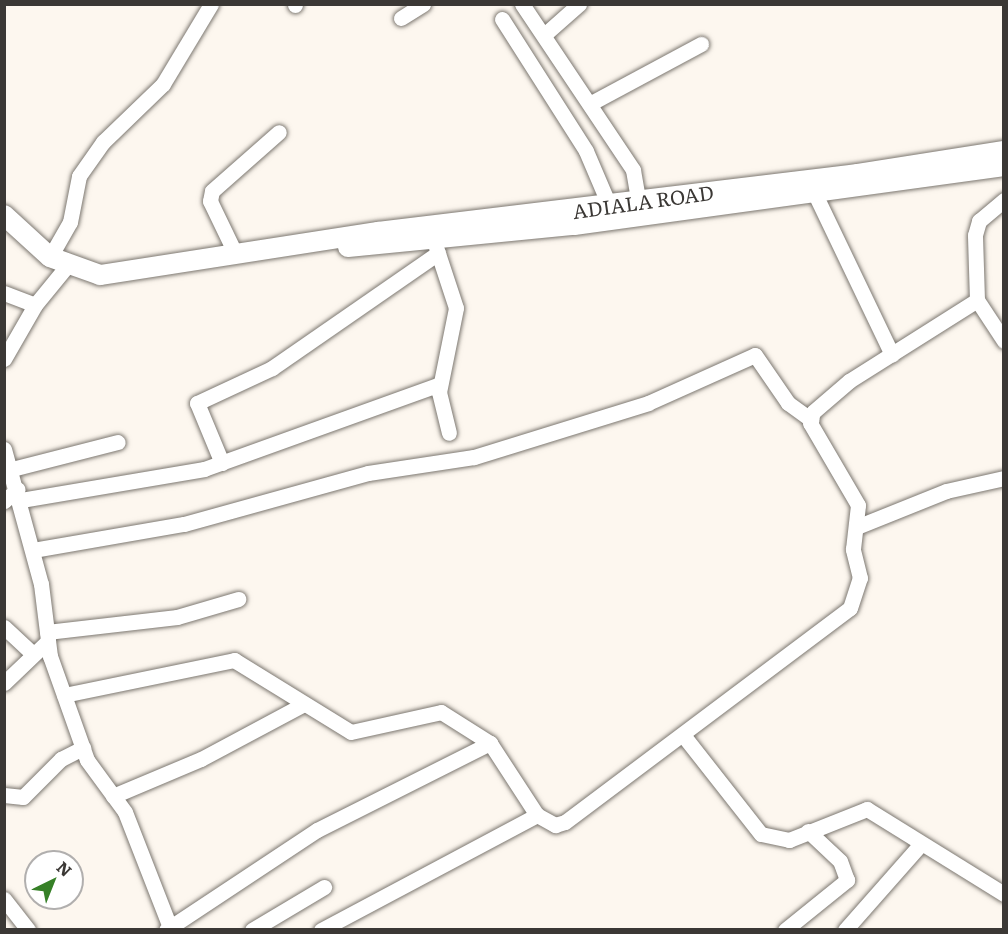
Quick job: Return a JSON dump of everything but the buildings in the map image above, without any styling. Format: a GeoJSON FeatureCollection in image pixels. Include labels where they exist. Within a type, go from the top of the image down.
{"type":"FeatureCollection","features":[{"type":"Feature","properties":{"kind":"main road","name":"ADIALA ROAD"},"geometry":{"type":"LineString","coordinates":[[282,247],[436,247],[640,208],[1004,151]]}},
{"type":"Feature","properties":{"kind":"main road","name":"ADIALA ROAD"},"geometry":{"type":"LineString","coordinates":[[4,215],[58,262],[100,275],[282,247],[609,205],[640,208],[815,194],[1004,166]]}},
{"type":"Feature","properties":{"kind":"street"},"geometry":{"type":"LineString","coordinates":[[4,359],[58,262],[70,222],[78,176],[103,142],[163,84],[211,4]]}},
{"type":"Feature","properties":{"kind":"street"},"geometry":{"type":"LineString","coordinates":[[401,18],[423,4]]}},
{"type":"Feature","properties":{"kind":"street"},"geometry":{"type":"LineString","coordinates":[[522,4],[591,103],[633,170],[640,208]]}},
{"type":"Feature","properties":{"kind":"street"},"geometry":{"type":"LineString","coordinates":[[544,35],[579,4]]}},
{"type":"Feature","properties":{"kind":"street"},"geometry":{"type":"LineString","coordinates":[[502,19],[586,151],[609,205]]}},
{"type":"Feature","properties":{"kind":"street"},"geometry":{"type":"LineString","coordinates":[[591,103],[701,44]]}},
{"type":"Feature","properties":{"kind":"street"},"geometry":{"type":"LineString","coordinates":[[236,255],[210,201],[212,191],[279,132]]}},
{"type":"Feature","properties":{"kind":"street"},"geometry":{"type":"LineString","coordinates":[[815,194],[892,355]]}},
{"type":"Feature","properties":{"kind":"street"},"geometry":{"type":"LineString","coordinates":[[1004,200],[980,221],[975,235],[977,300],[1004,341]]}},
{"type":"Feature","properties":{"kind":"street"},"geometry":{"type":"LineString","coordinates":[[222,463],[197,403],[272,368],[436,247],[456,308],[440,384],[449,432]]}},
{"type":"Feature","properties":{"kind":"street"},"geometry":{"type":"LineString","coordinates":[[4,293],[35,305]]}},
{"type":"Feature","properties":{"kind":"street"},"geometry":{"type":"LineString","coordinates":[[811,420],[817,404],[977,300]]}},
{"type":"Feature","properties":{"kind":"street"},"geometry":{"type":"LineString","coordinates":[[33,550],[184,524],[368,473],[474,457],[648,403],[755,355],[788,403],[811,420],[855,493],[859,526],[853,549],[861,578],[844,615],[565,822],[555,825],[537,816],[490,743],[441,712],[357,732],[304,704],[234,660],[64,695]]}},
{"type":"Feature","properties":{"kind":"street"},"geometry":{"type":"LineString","coordinates":[[4,501],[19,495],[124,478],[172,478],[222,463],[440,384]]}},
{"type":"Feature","properties":{"kind":"street"},"geometry":{"type":"LineString","coordinates":[[12,469],[118,442]]}},
{"type":"Feature","properties":{"kind":"street"},"geometry":{"type":"LineString","coordinates":[[4,449],[12,469],[33,550],[48,637],[64,695],[83,748],[112,796],[125,812],[169,928],[316,830],[490,743]]}},
{"type":"Feature","properties":{"kind":"street"},"geometry":{"type":"LineString","coordinates":[[859,526],[945,490],[1004,478]]}},
{"type":"Feature","properties":{"kind":"street"},"geometry":{"type":"LineString","coordinates":[[4,683],[48,637],[177,617],[238,599]]}},
{"type":"Feature","properties":{"kind":"street"},"geometry":{"type":"LineString","coordinates":[[4,627],[33,654]]}},
{"type":"Feature","properties":{"kind":"street"},"geometry":{"type":"LineString","coordinates":[[112,796],[201,759],[304,704]]}},
{"type":"Feature","properties":{"kind":"street"},"geometry":{"type":"LineString","coordinates":[[683,735],[761,834],[777,841],[867,808],[920,845],[1004,894]]}},
{"type":"Feature","properties":{"kind":"street"},"geometry":{"type":"LineString","coordinates":[[4,795],[23,797],[61,759],[83,748]]}},
{"type":"Feature","properties":{"kind":"street"},"geometry":{"type":"LineString","coordinates":[[321,930],[537,816]]}},
{"type":"Feature","properties":{"kind":"street"},"geometry":{"type":"LineString","coordinates":[[785,930],[847,880],[840,861],[808,831]]}},
{"type":"Feature","properties":{"kind":"street"},"geometry":{"type":"LineString","coordinates":[[844,930],[920,845]]}},
{"type":"Feature","properties":{"kind":"street"},"geometry":{"type":"LineString","coordinates":[[252,930],[324,887]]}},
{"type":"Feature","properties":{"kind":"street"},"geometry":{"type":"LineString","coordinates":[[4,899],[28,930]]}}]}
